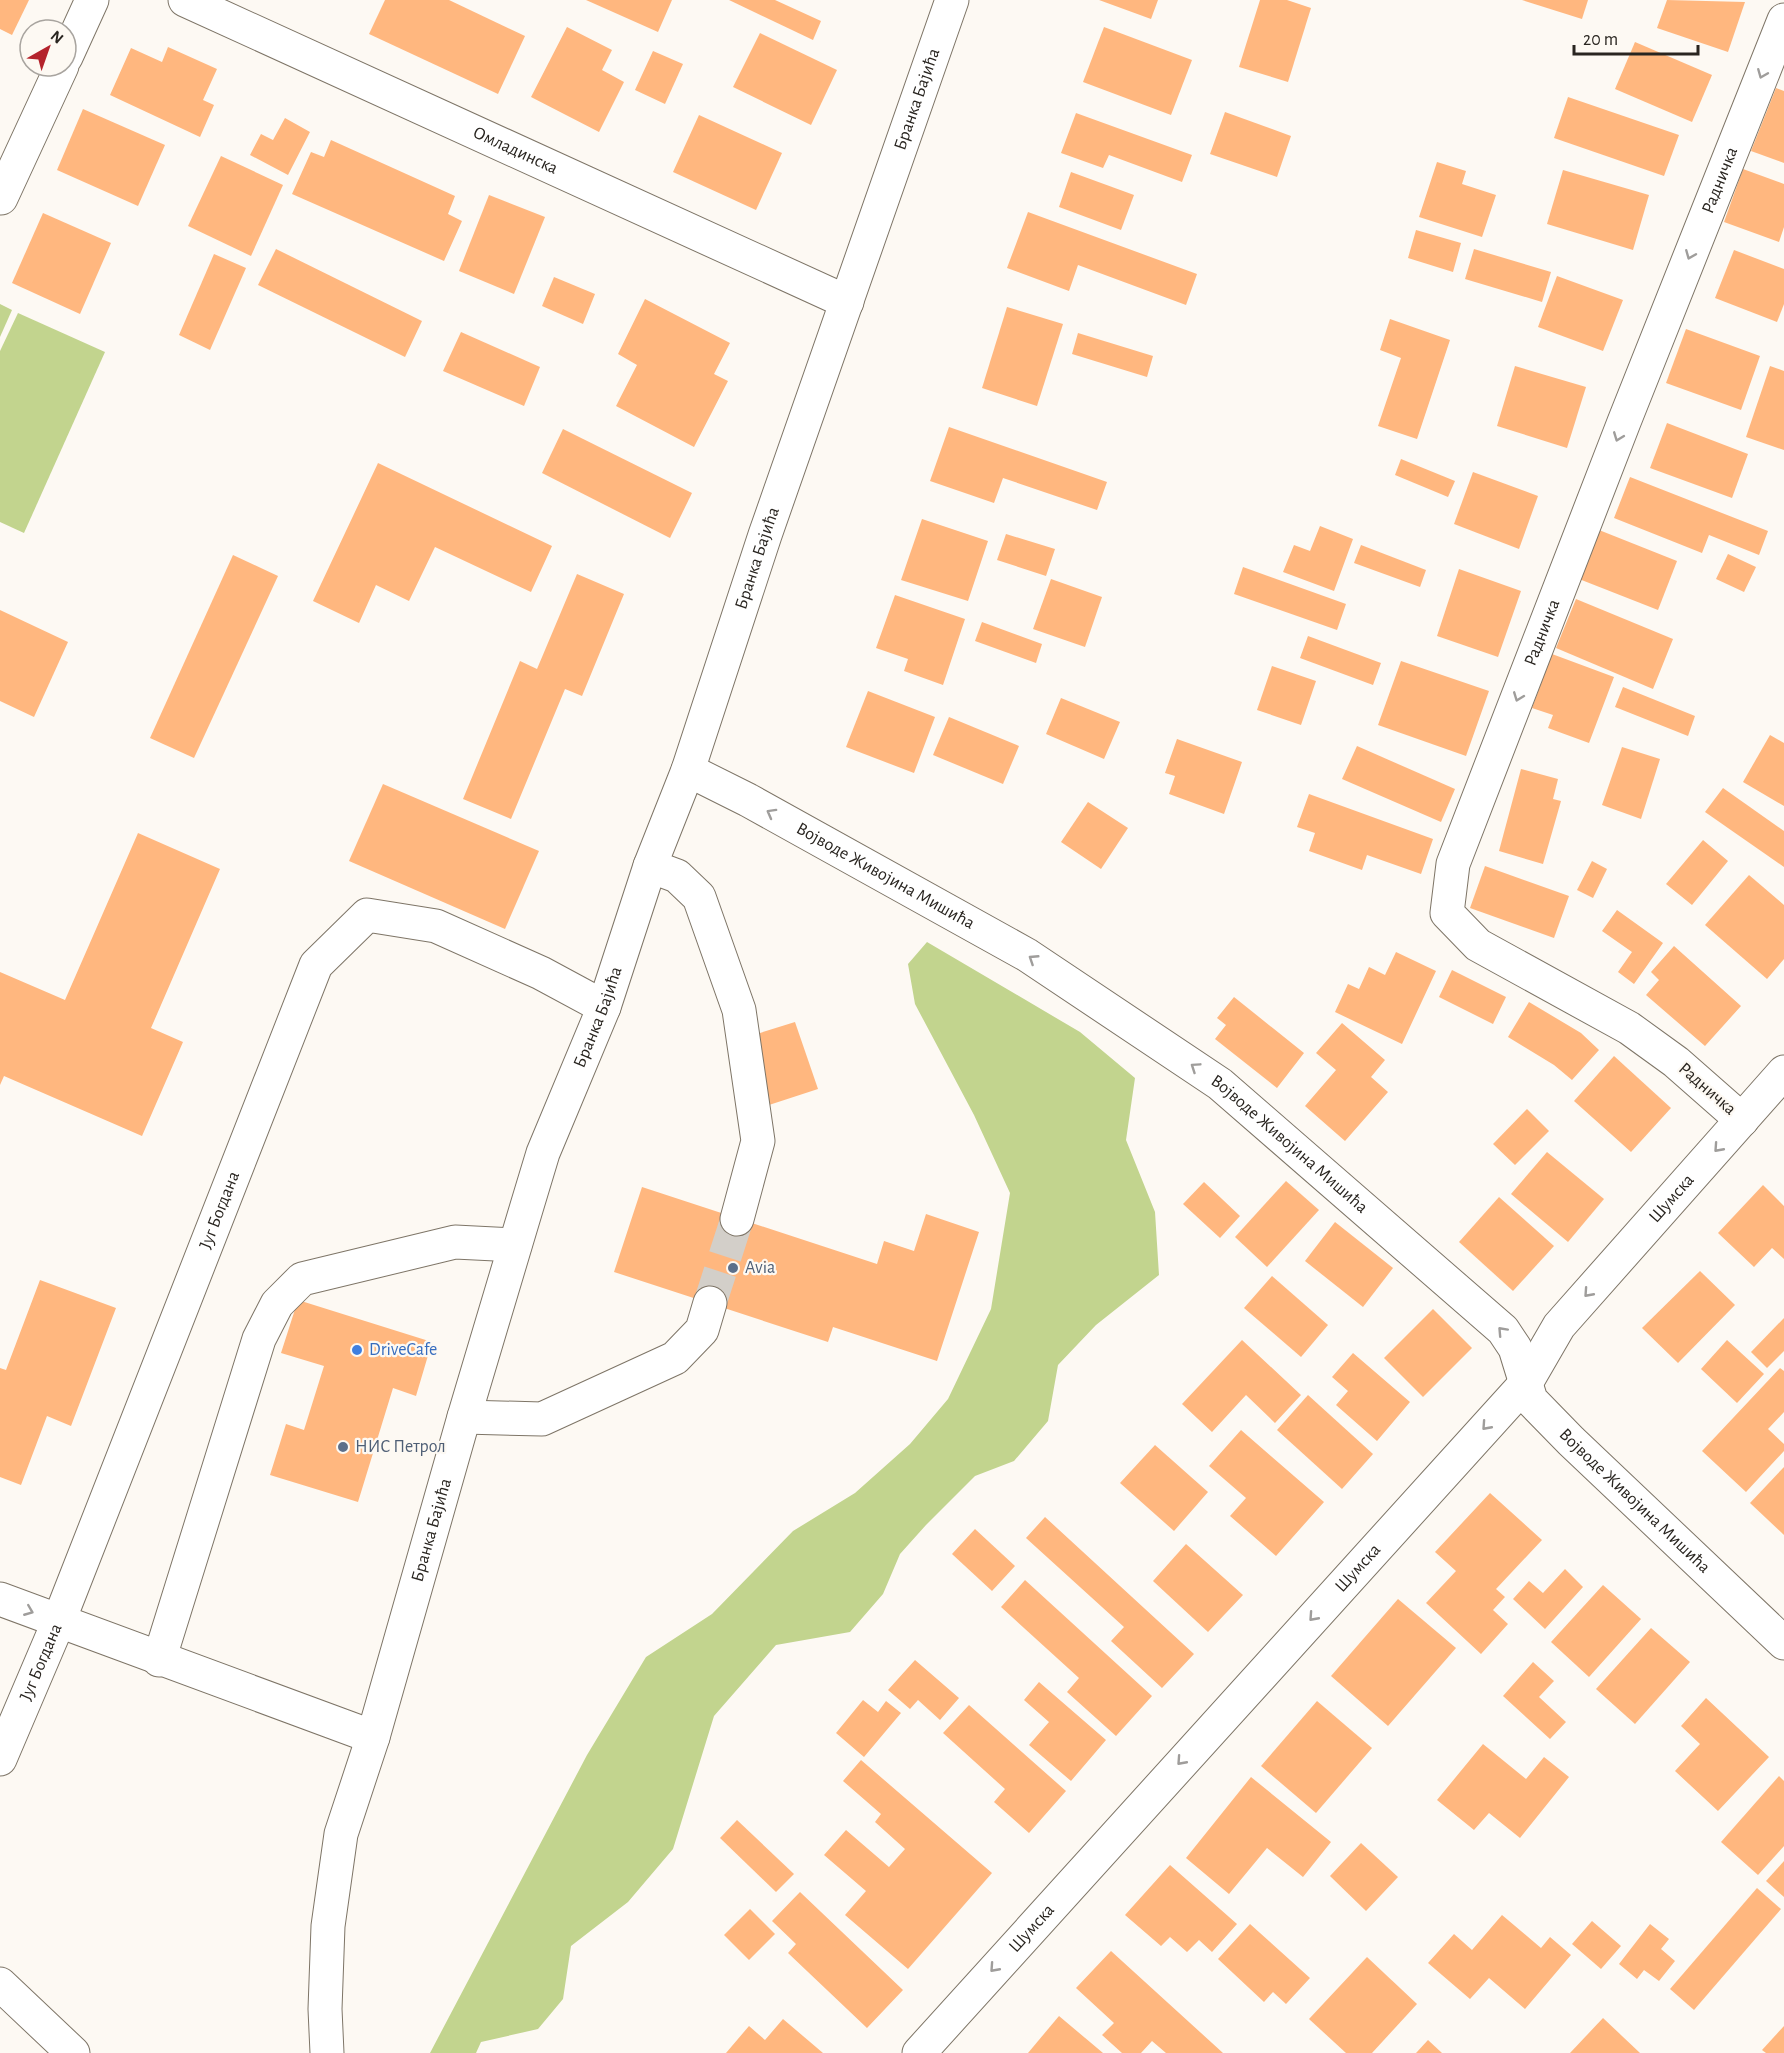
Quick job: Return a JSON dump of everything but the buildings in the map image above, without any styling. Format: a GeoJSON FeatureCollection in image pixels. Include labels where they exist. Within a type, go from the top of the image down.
{"type":"FeatureCollection","features":[{"type":"Feature","properties":{"kind":"street"},"geometry":{"type":"LineString","coordinates":[[78,31],[92,0]]}},
{"type":"Feature","properties":{"kind":"street","name":"Омладинска"},"geometry":{"type":"LineString","coordinates":[[185,0],[847,302]]}},
{"type":"Feature","properties":{"kind":"street","name":"Бранка Бајића"},"geometry":{"type":"LineString","coordinates":[[327,2053],[325,2008],[328,1926],[341,1834],[373,1737],[464,1417],[543,1153],[604,1007],[650,866],[688,770],[765,536],[952,0]]}},
{"type":"Feature","properties":{"kind":"street","name":"Радничка"},"geometry":{"type":"LineString","coordinates":[[1742,1120],[1676,1062],[1629,1028],[1478,945],[1447,913],[1453,864],[1784,20]]}},
{"type":"Feature","properties":{"kind":"street"},"geometry":{"type":"LineString","coordinates":[[1,198],[56,78]]}},
{"type":"Feature","properties":{"kind":"street","name":"Војводе Живојина Мишића"},"geometry":{"type":"LineString","coordinates":[[688,770],[748,800],[1027,955],[1220,1084],[1503,1330],[1515,1347],[1531,1400],[1560,1431],[1784,1643]]}},
{"type":"Feature","properties":{"kind":"street"},"geometry":{"type":"LineString","coordinates":[[650,866],[677,876],[699,897],[739,1010],[758,1141],[737,1219]]}},
{"type":"Feature","properties":{"kind":"street","name":"Југ Богдана"},"geometry":{"type":"LineString","coordinates":[[0,1760],[58,1623],[316,965],[367,915],[436,926],[526,965],[604,1007]]}},
{"type":"Feature","properties":{"kind":"street","name":"Шумска"},"geometry":{"type":"LineString","coordinates":[[919,2053],[1526,1383],[1559,1326],[1784,1072]]}},
{"type":"Feature","properties":{"kind":"street"},"geometry":{"type":"LineString","coordinates":[[159,1660],[259,1339],[277,1304],[302,1279],[455,1242],[515,1245]]}},
{"type":"Feature","properties":{"kind":"street"},"geometry":{"type":"LineString","coordinates":[[464,1417],[542,1419],[563,1410],[675,1358],[702,1330],[710,1303]]}},
{"type":"Feature","properties":{"kind":"street"},"geometry":{"type":"LineString","coordinates":[[0,1599],[58,1623],[269,1697],[373,1737]]}},
{"type":"Feature","properties":{"kind":"street"},"geometry":{"type":"LineString","coordinates":[[0,1984],[73,2053]]}},
{"type":"Feature","properties":{"kind":"green space"},"geometry":{"type":"Polygon","coordinates":[[[0,304],[12,310],[0,337],[0,304]]]}},
{"type":"Feature","properties":{"kind":"green space"},"geometry":{"type":"Polygon","coordinates":[[[18,313],[105,352],[24,533],[0,522],[0,351],[18,313]]]}},
{"type":"Feature","properties":{"kind":"green space"},"geometry":{"type":"Polygon","coordinates":[[[927,942],[1080,1032],[1135,1078],[1126,1140],[1155,1212],[1159,1275],[1096,1325],[1058,1365],[1048,1421],[1014,1461],[975,1476],[926,1525],[900,1554],[883,1594],[850,1632],[776,1645],[714,1716],[673,1849],[628,1902],[571,1946],[563,1999],[538,2029],[481,2042],[476,2053],[430,2053],[587,1755],[646,1657],[712,1614],[793,1531],[855,1493],[910,1444],[948,1399],[991,1309],[1010,1193],[974,1115],[915,1004],[908,964],[927,942]]]}},
{"type":"Feature","properties":{"kind":"tunnel"},"geometry":{"type":"LineString","coordinates":[[710,1303],[737,1219]]}},
{"type":"Feature","properties":{"kind":"place","name":"Avia"},"geometry":{"type":"Point","coordinates":[733,1268]}},
{"type":"Feature","properties":{"kind":"place","name":"DriveCafe"},"geometry":{"type":"Point","coordinates":[357,1350]}},
{"type":"Feature","properties":{"kind":"place","name":"НИС Петрол"},"geometry":{"type":"Point","coordinates":[343,1447]}}]}
